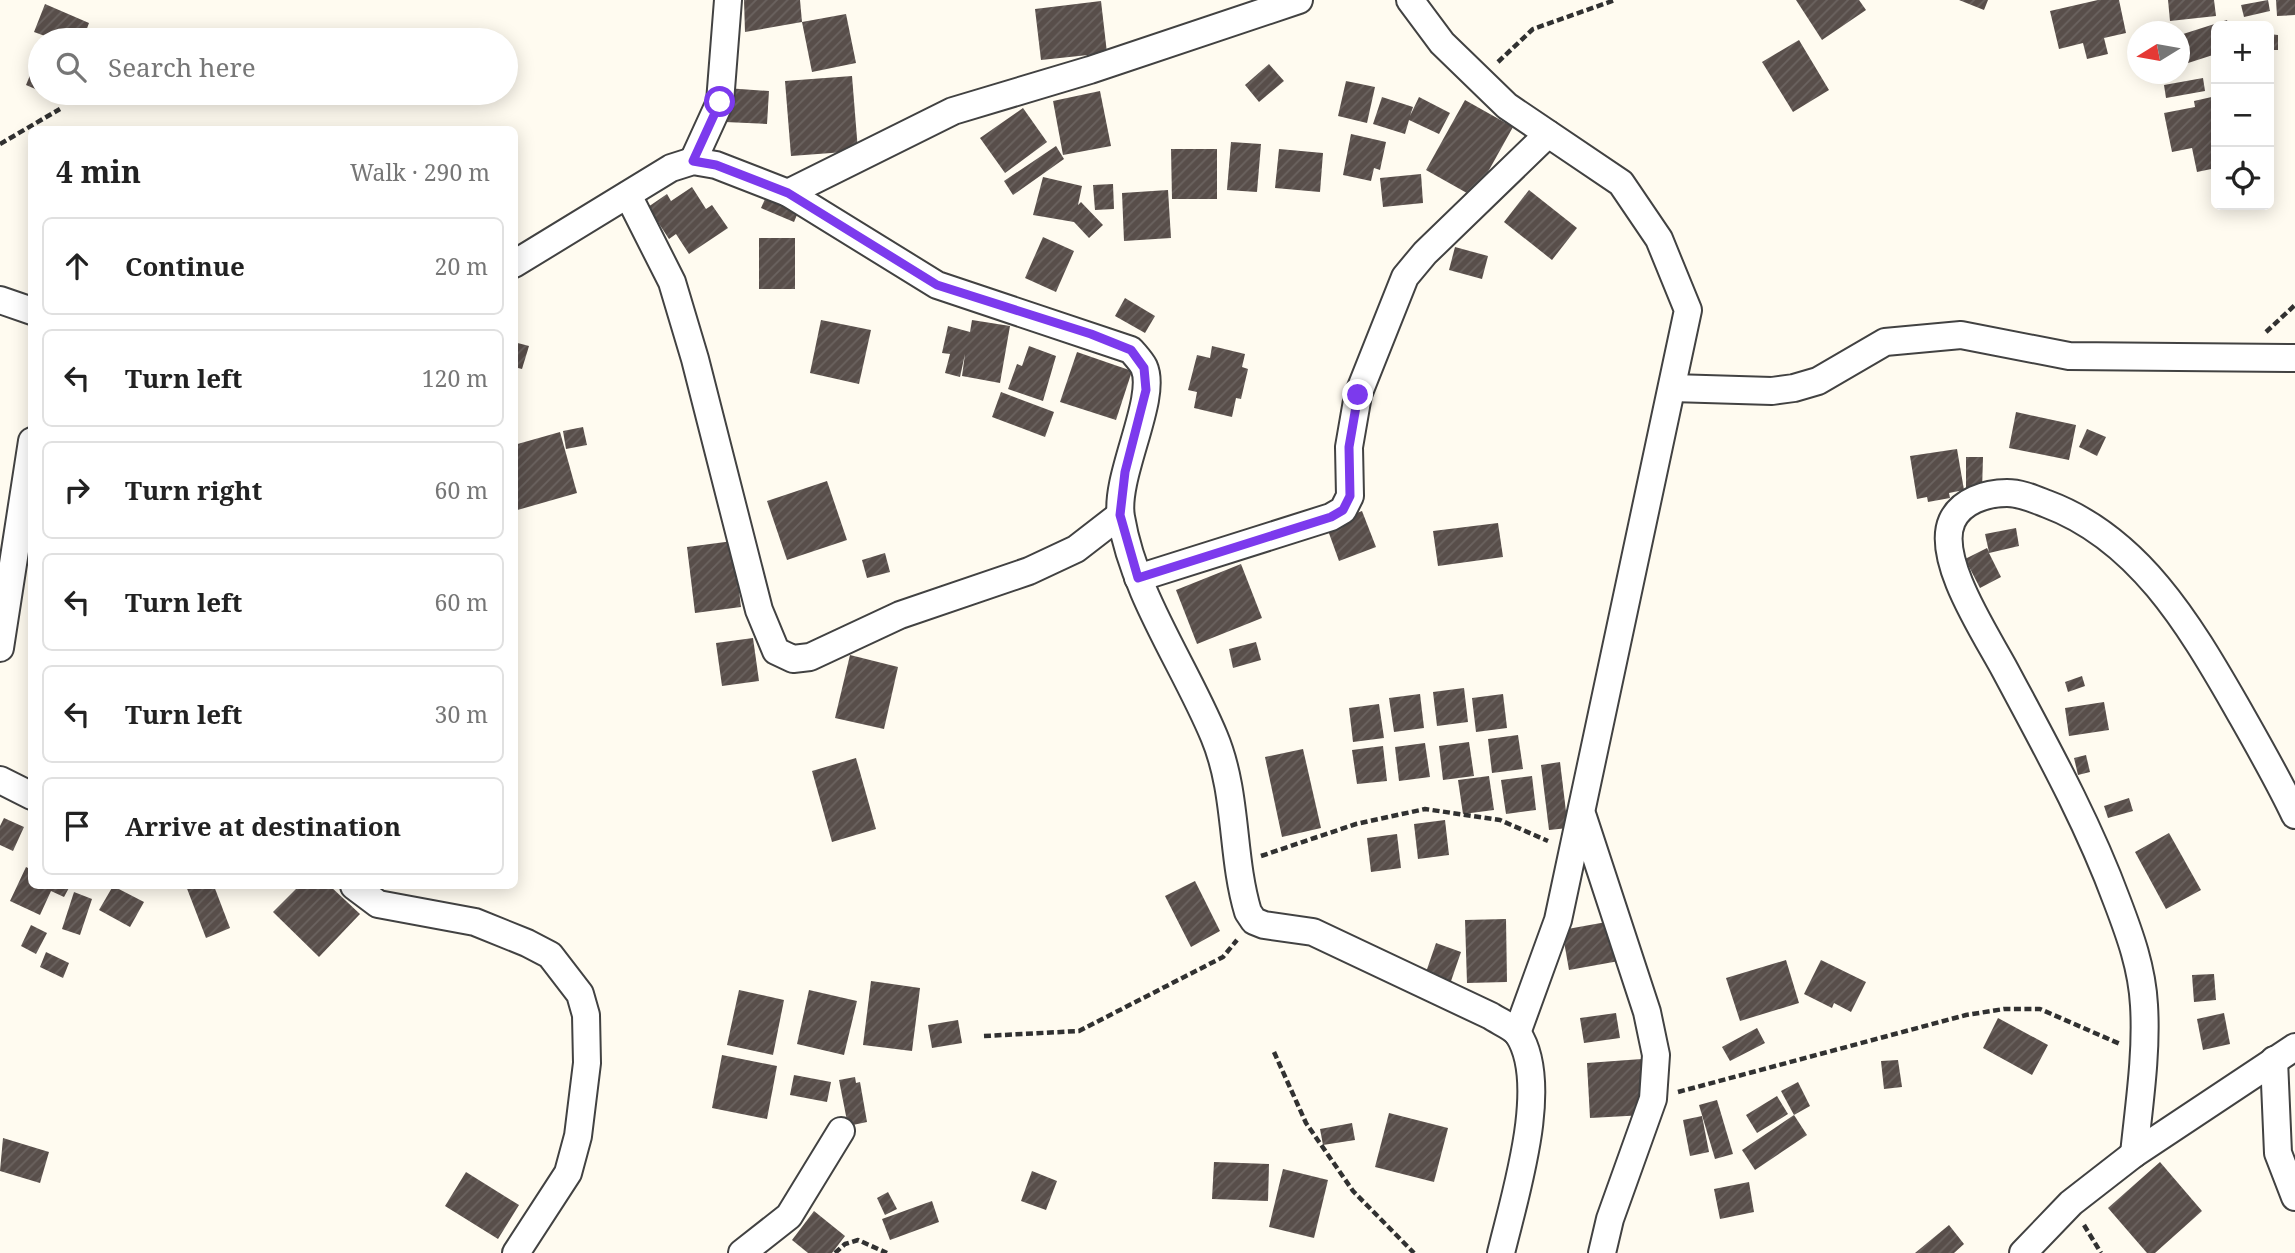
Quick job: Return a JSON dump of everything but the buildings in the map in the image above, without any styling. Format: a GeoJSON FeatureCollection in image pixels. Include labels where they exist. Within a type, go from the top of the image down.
{"type":"FeatureCollection","features":[{"type":"Feature","properties":{"kind":"street"},"geometry":{"type":"LineString","coordinates":[[693,161],[720,102],[728,0]]}},
{"type":"Feature","properties":{"kind":"street"},"geometry":{"type":"LineString","coordinates":[[788,193],[953,111],[1090,70],[1299,0]]}},
{"type":"Feature","properties":{"kind":"street"},"geometry":{"type":"LineString","coordinates":[[1410,0],[1441,43],[1507,106],[1621,183],[1659,239],[1688,310],[1583,816],[1558,920],[1517,1033],[1528,1067],[1531,1100],[1529,1136],[1501,1253]]}},
{"type":"Feature","properties":{"kind":"street"},"geometry":{"type":"LineString","coordinates":[[1138,578],[1331,517],[1343,510],[1350,496],[1349,447],[1358,395],[1405,278],[1425,253],[1548,134]]}},
{"type":"Feature","properties":{"kind":"street"},"geometry":{"type":"LineString","coordinates":[[518,262],[671,168],[693,161],[716,165],[788,193],[937,285],[1091,334],[1131,350],[1144,368],[1146,390],[1125,472],[1120,515],[1138,578],[1214,737],[1229,787],[1241,863],[1243,896],[1254,921],[1313,932],[1490,1016],[1517,1033]]}},
{"type":"Feature","properties":{"kind":"street"},"geometry":{"type":"LineString","coordinates":[[628,195],[672,282],[695,359],[760,610],[776,651],[793,659],[810,657],[900,615],[1029,571],[1076,549],[1120,515]]}},
{"type":"Feature","properties":{"kind":"street"},"geometry":{"type":"LineString","coordinates":[[0,300],[28,310]]}},
{"type":"Feature","properties":{"kind":"street"},"geometry":{"type":"LineString","coordinates":[[1672,388],[1794,388],[1818,381],[1885,342],[1961,335],[2069,356],[2293,362]]}},
{"type":"Feature","properties":{"kind":"street"},"geometry":{"type":"LineString","coordinates":[[0,648],[7,554],[28,459]]}},
{"type":"Feature","properties":{"kind":"street"},"geometry":{"type":"LineString","coordinates":[[2134,1154],[2144,1055],[2144,1004],[2136,950],[2096,845],[1962,589],[1947,540],[1952,520],[1967,503],[1992,493],[2016,493],[2071,513],[2110,539],[2162,589],[2207,655],[2295,815]]}},
{"type":"Feature","properties":{"kind":"street"},"geometry":{"type":"LineString","coordinates":[[0,780],[28,794]]}},
{"type":"Feature","properties":{"kind":"street"},"geometry":{"type":"LineString","coordinates":[[1583,816],[1647,1012],[1656,1055],[1653,1098],[1610,1219],[1602,1253]]}},
{"type":"Feature","properties":{"kind":"street"},"geometry":{"type":"LineString","coordinates":[[358,889],[378,904],[475,922],[527,943],[550,955],[580,994],[586,1016],[587,1063],[578,1136],[568,1173],[516,1253]]}},
{"type":"Feature","properties":{"kind":"street"},"geometry":{"type":"LineString","coordinates":[[2023,1253],[2071,1203],[2134,1154],[2284,1054]]}},
{"type":"Feature","properties":{"kind":"street"},"geometry":{"type":"LineString","coordinates":[[2284,1054],[2278,1153],[2295,1197]]}},
{"type":"Feature","properties":{"kind":"street"},"geometry":{"type":"LineString","coordinates":[[742,1253],[789,1216],[841,1131]]}},
{"type":"Feature","properties":{"kind":"path"},"geometry":{"type":"LineString","coordinates":[[1479,79],[1533,29],[1615,0]]}},
{"type":"Feature","properties":{"kind":"path"},"geometry":{"type":"LineString","coordinates":[[31,126],[60,109]]}},
{"type":"Feature","properties":{"kind":"path"},"geometry":{"type":"LineString","coordinates":[[0,144],[28,128]]}},
{"type":"Feature","properties":{"kind":"path"},"geometry":{"type":"LineString","coordinates":[[1241,863],[1356,824],[1425,809],[1500,820],[1574,853]]}},
{"type":"Feature","properties":{"kind":"path"},"geometry":{"type":"LineString","coordinates":[[984,1036],[1079,1031],[1223,957],[1254,921]]}},
{"type":"Feature","properties":{"kind":"path"},"geometry":{"type":"LineString","coordinates":[[1653,1098],[1953,1018],[2004,1009],[2040,1009],[2144,1055]]}},
{"type":"Feature","properties":{"kind":"path"},"geometry":{"type":"LineString","coordinates":[[1274,1052],[1306,1123],[1353,1191],[1414,1253]]}},
{"type":"Feature","properties":{"kind":"path"},"geometry":{"type":"LineString","coordinates":[[835,1253],[845,1244],[858,1240],[887,1253]]}},
{"type":"Feature","properties":{"kind":"route"},"geometry":{"type":"LineString","coordinates":[[720,102],[693,161],[716,165],[788,193],[937,285],[1091,334],[1131,350],[1144,368],[1146,390],[1125,472],[1120,515],[1138,578],[1331,517],[1343,510],[1350,496],[1349,447],[1358,395]]}}]}
